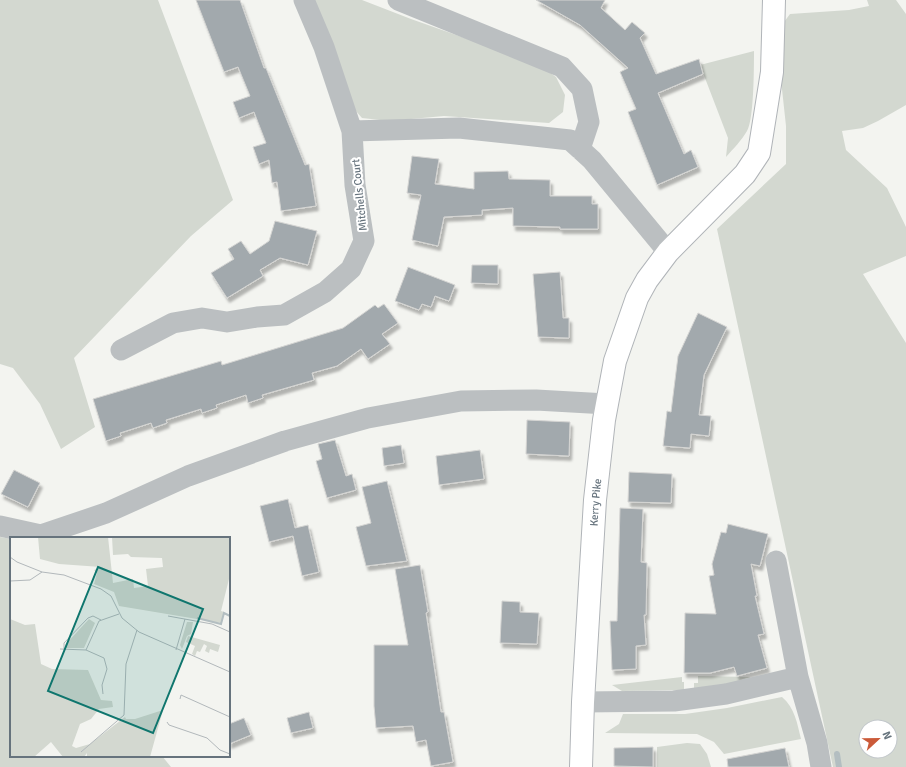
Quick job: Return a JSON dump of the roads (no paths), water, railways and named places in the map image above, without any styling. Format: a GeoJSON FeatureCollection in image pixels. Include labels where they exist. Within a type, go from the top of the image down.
{"type":"FeatureCollection","features":[{"type":"Feature","properties":{"kind":"street","name":"Mitchells Court"},"geometry":{"type":"LineString","coordinates":[[121,350],[172,323],[202,318],[227,322],[257,317],[284,315],[325,292],[351,269],[364,241],[355,184],[352,131],[324,47],[304,0]]}},
{"type":"Feature","properties":{"kind":"street"},"geometry":{"type":"LineString","coordinates":[[398,0],[562,67],[582,89],[588,122],[580,149]]}},
{"type":"Feature","properties":{"kind":"street","name":"Kerry Pike"},"geometry":{"type":"LineString","coordinates":[[581,767],[592,537],[604,420],[616,361],[637,298],[647,280],[668,252],[745,174],[759,153],[772,72],[774,0]]}},
{"type":"Feature","properties":{"kind":"street"},"geometry":{"type":"LineString","coordinates":[[352,131],[458,128],[570,140],[592,160],[668,252]]}},
{"type":"Feature","properties":{"kind":"street"},"geometry":{"type":"LineString","coordinates":[[0,526],[41,535],[106,513],[188,476],[277,444],[368,418],[461,401],[536,400],[607,404]]}},
{"type":"Feature","properties":{"kind":"street"},"geometry":{"type":"LineString","coordinates":[[776,561],[798,678],[817,743],[821,767]]}},
{"type":"Feature","properties":{"kind":"street"},"geometry":{"type":"LineString","coordinates":[[583,702],[682,700],[726,694],[798,678]]}},
{"type":"Feature","properties":{"kind":"waterway"},"geometry":{"type":"LineString","coordinates":[[837,754],[839,767]]}}]}
